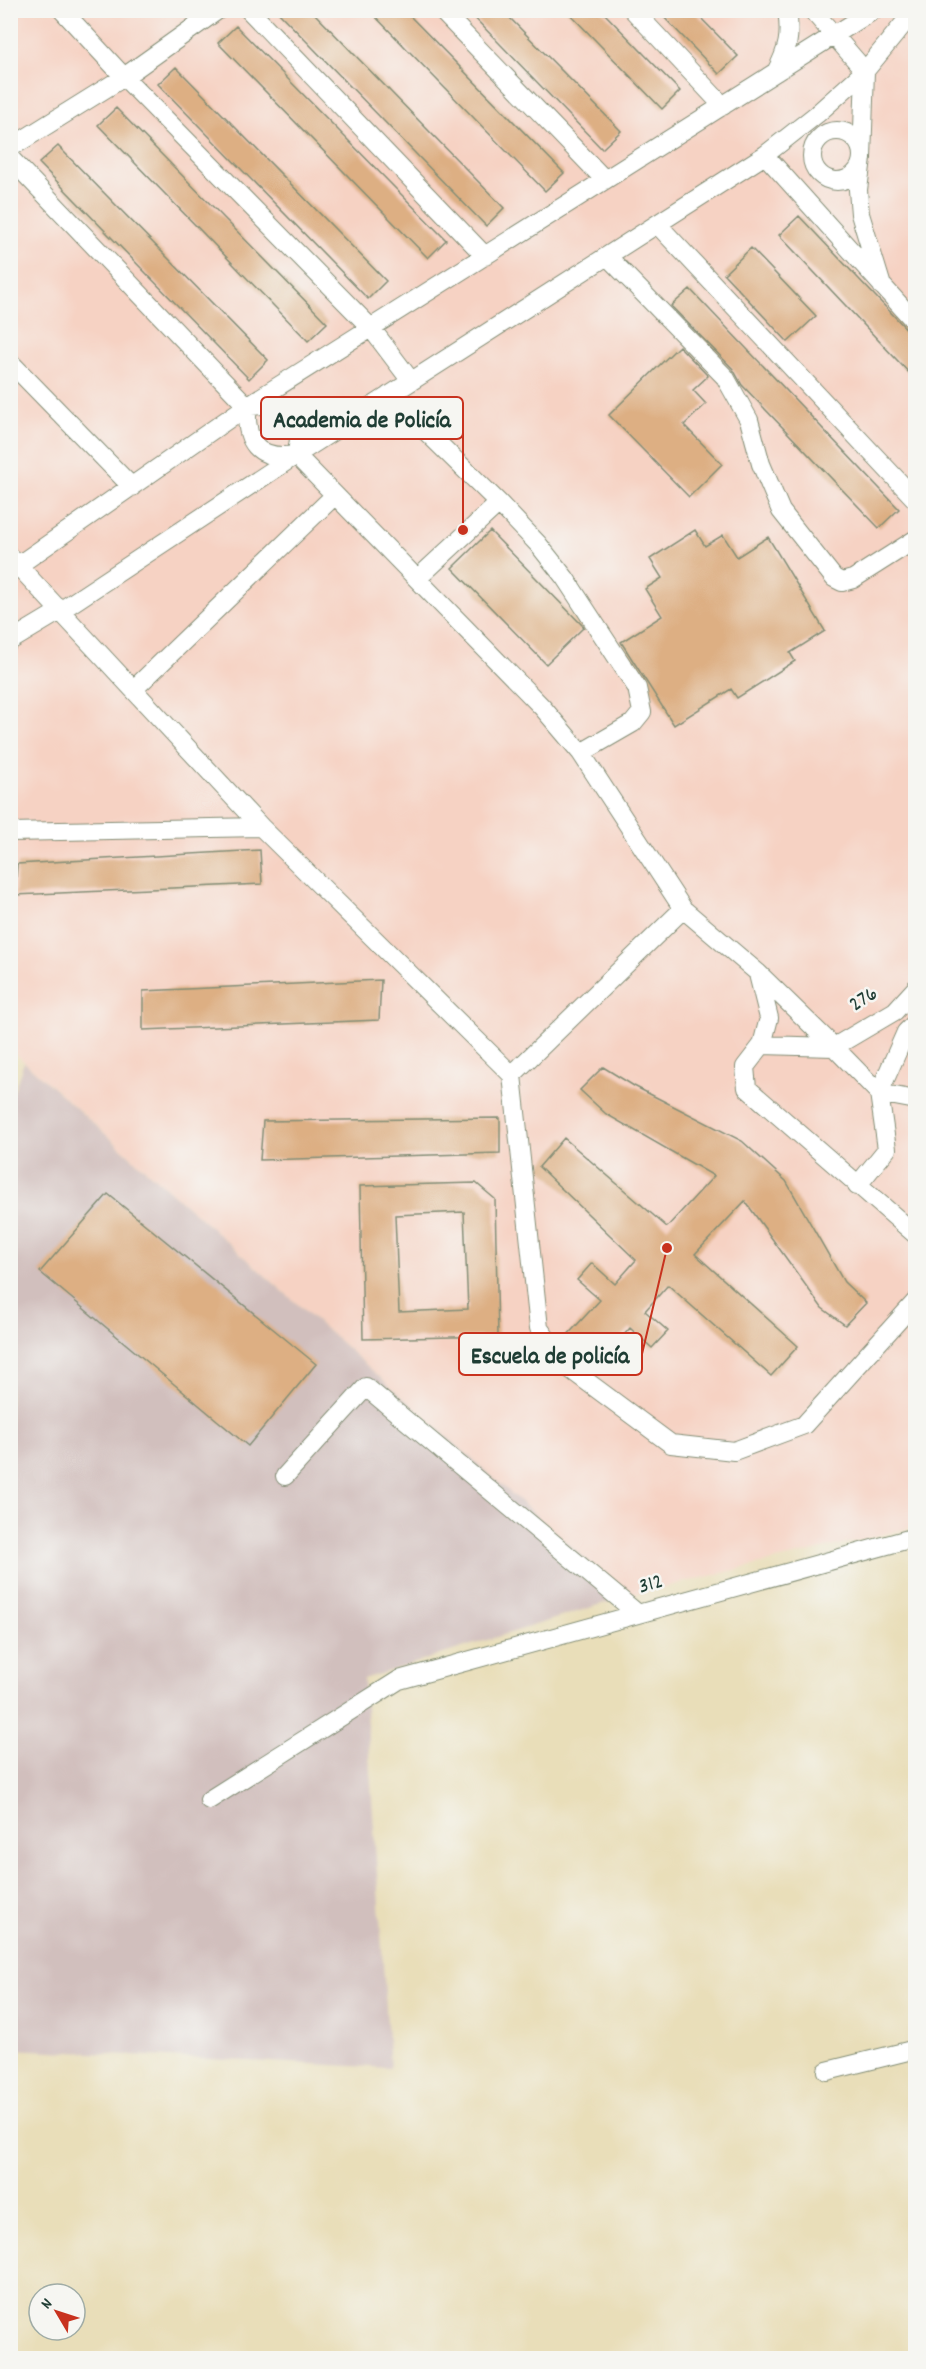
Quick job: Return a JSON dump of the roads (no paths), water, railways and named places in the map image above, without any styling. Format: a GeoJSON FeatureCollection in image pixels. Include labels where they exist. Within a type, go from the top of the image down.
{"type":"FeatureCollection","features":[{"type":"Feature","properties":{"kind":"street"},"geometry":{"type":"LineString","coordinates":[[62,10],[124,77],[371,328],[411,381]]}},
{"type":"Feature","properties":{"kind":"street"},"geometry":{"type":"LineString","coordinates":[[10,148],[124,77],[218,10]]}},
{"type":"Feature","properties":{"kind":"street"},"geometry":{"type":"LineString","coordinates":[[249,10],[485,256]]}},
{"type":"Feature","properties":{"kind":"street"},"geometry":{"type":"LineString","coordinates":[[441,10],[605,180]]}},
{"type":"Feature","properties":{"kind":"street"},"geometry":{"type":"LineString","coordinates":[[633,10],[723,106]]}},
{"type":"Feature","properties":{"kind":"street"},"geometry":{"type":"LineString","coordinates":[[776,73],[788,48],[787,10]]}},
{"type":"Feature","properties":{"kind":"street"},"geometry":{"type":"LineString","coordinates":[[812,10],[865,71],[862,158],[858,190],[860,214],[882,286]]}},
{"type":"Feature","properties":{"kind":"street"},"geometry":{"type":"LineString","coordinates":[[874,10],[835,37],[247,406],[132,487],[13,565],[134,689],[261,827],[512,1075],[539,1328],[566,1366],[671,1444],[734,1451],[804,1425],[915,1301]]}},
{"type":"Feature","properties":{"kind":"street"},"geometry":{"type":"LineString","coordinates":[[10,641],[60,611],[296,455],[765,155],[818,114],[865,71],[915,10]]}},
{"type":"Feature","properties":{"kind":"street"},"geometry":{"type":"LineString","coordinates":[[765,155],[915,323]]}},
{"type":"Feature","properties":{"kind":"street"},"geometry":{"type":"LineString","coordinates":[[10,158],[247,406],[246,427],[253,443],[266,454],[279,457],[296,455]]}},
{"type":"Feature","properties":{"kind":"street"},"geometry":{"type":"LineString","coordinates":[[657,224],[915,500]]}},
{"type":"Feature","properties":{"kind":"street"},"geometry":{"type":"LineString","coordinates":[[608,256],[725,377],[749,420],[761,464],[781,511],[834,578],[842,582],[853,579],[915,539]]}},
{"type":"Feature","properties":{"kind":"street"},"geometry":{"type":"LineString","coordinates":[[10,362],[132,487]]}},
{"type":"Feature","properties":{"kind":"street"},"geometry":{"type":"LineString","coordinates":[[389,395],[538,544],[565,578],[637,688],[642,712],[633,723],[581,753]]}},
{"type":"Feature","properties":{"kind":"street"},"geometry":{"type":"LineString","coordinates":[[247,406],[273,404],[294,418],[299,429],[300,440],[296,455]]}},
{"type":"Feature","properties":{"kind":"street"},"geometry":{"type":"LineString","coordinates":[[296,455],[542,707],[581,753],[683,909],[757,972],[879,1093],[915,1101]]}},
{"type":"Feature","properties":{"kind":"street"},"geometry":{"type":"LineString","coordinates":[[134,689],[335,495]]}},
{"type":"Feature","properties":{"kind":"street"},"geometry":{"type":"LineString","coordinates":[[417,579],[499,503]]}},
{"type":"Feature","properties":{"kind":"street"},"geometry":{"type":"LineString","coordinates":[[10,832],[261,827]]}},
{"type":"Feature","properties":{"kind":"street"},"geometry":{"type":"LineString","coordinates":[[512,1075],[683,909]]}},
{"type":"Feature","properties":{"kind":"street"},"geometry":{"type":"LineString","coordinates":[[757,972],[770,1018],[762,1045],[745,1067],[747,1088],[915,1235]]}},
{"type":"Feature","properties":{"kind":"street","name":"276"},"geometry":{"type":"LineString","coordinates":[[834,1047],[895,1011],[915,988]]}},
{"type":"Feature","properties":{"kind":"street"},"geometry":{"type":"LineString","coordinates":[[857,1186],[887,1149],[879,1093],[906,1032],[915,1022]]}},
{"type":"Feature","properties":{"kind":"street"},"geometry":{"type":"LineString","coordinates":[[762,1045],[834,1047]]}},
{"type":"Feature","properties":{"kind":"street"},"geometry":{"type":"LineString","coordinates":[[285,1476],[366,1387],[638,1614]]}},
{"type":"Feature","properties":{"kind":"street","name":"312"},"geometry":{"type":"LineString","coordinates":[[209,1800],[399,1680],[915,1537]]}},
{"type":"Feature","properties":{"kind":"street"},"geometry":{"type":"LineString","coordinates":[[827,2071],[915,2049]]}},
{"type":"Feature","properties":{"kind":"place","name":"Academia de Policía"},"geometry":{"type":"Point","coordinates":[463,530]}},
{"type":"Feature","properties":{"kind":"place","name":"Escuela de policía"},"geometry":{"type":"Point","coordinates":[667,1248]}}]}
